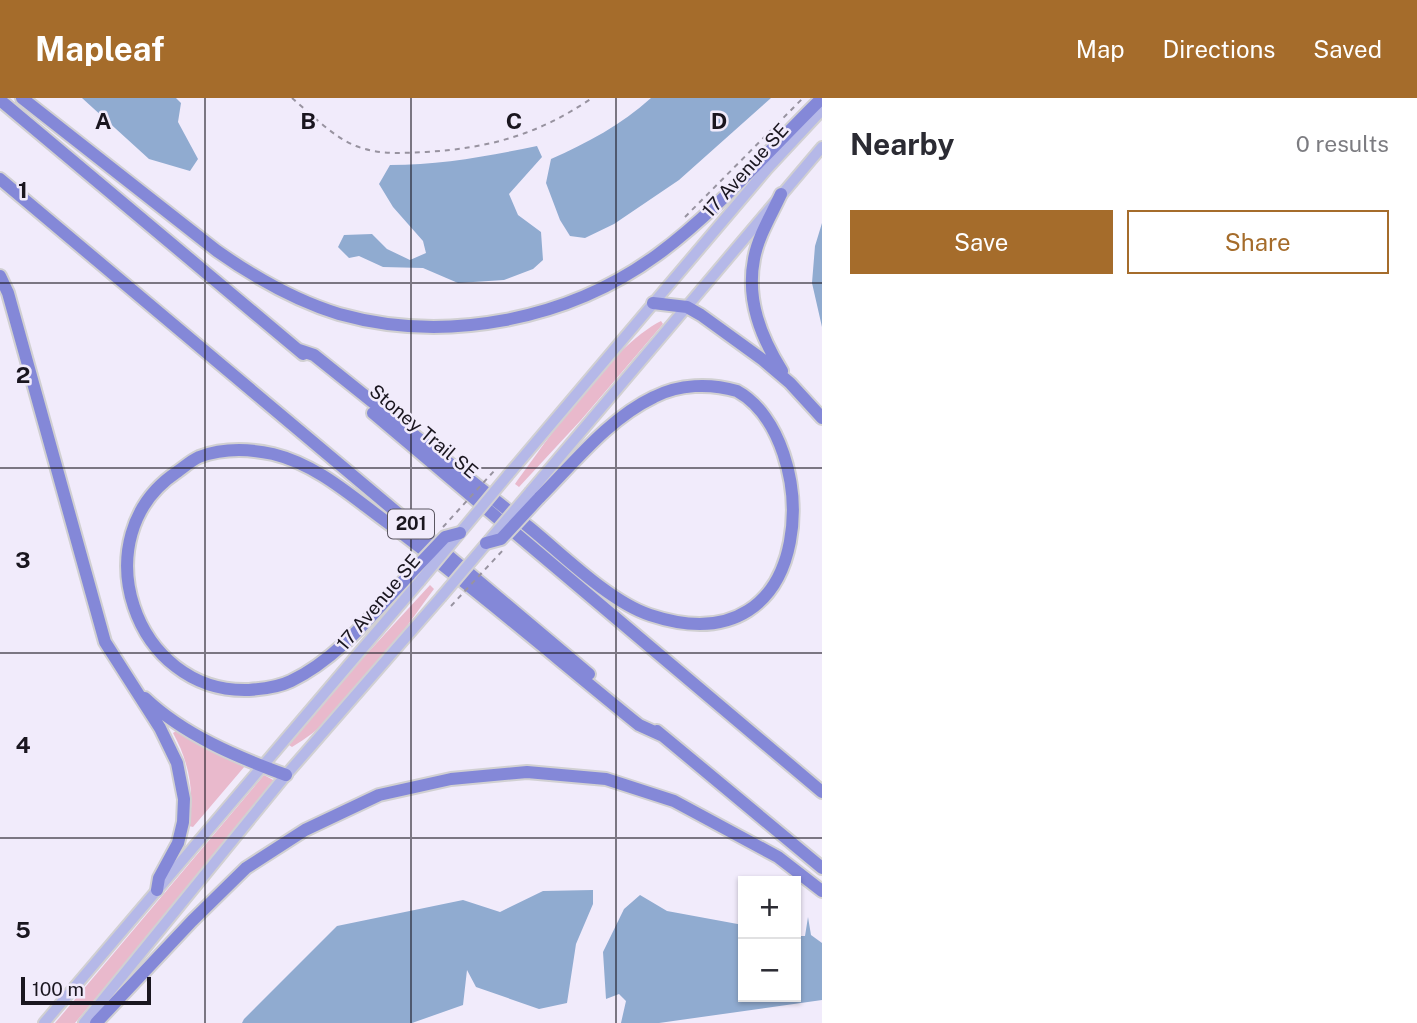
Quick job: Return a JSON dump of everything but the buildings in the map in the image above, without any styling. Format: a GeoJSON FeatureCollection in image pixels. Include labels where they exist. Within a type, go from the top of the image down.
{"type":"FeatureCollection","features":[{"type":"Feature","properties":{"kind":"highway"},"geometry":{"type":"LineString","coordinates":[[22,98],[244,271],[299,299],[340,314],[392,323],[445,327],[506,321],[551,309],[573,302],[620,279],[657,255],[700,219],[822,98]]}},
{"type":"Feature","properties":{"kind":"highway","name":"Stoney Trail SE"},"geometry":{"type":"LineString","coordinates":[[0,100],[822,792]]}},
{"type":"Feature","properties":{"kind":"highway","name":"201"},"geometry":{"type":"LineString","coordinates":[[0,179],[822,869]]}},
{"type":"Feature","properties":{"kind":"highway"},"geometry":{"type":"LineString","coordinates":[[781,194],[754,258],[752,294],[759,329],[790,383]]}},
{"type":"Feature","properties":{"kind":"highway"},"geometry":{"type":"LineString","coordinates":[[0,276],[8,293],[105,642],[160,728],[177,763],[184,799],[183,822],[178,843],[159,878],[157,890]]}},
{"type":"Feature","properties":{"kind":"highway"},"geometry":{"type":"LineString","coordinates":[[653,303],[687,307],[763,360],[790,383],[822,418]]}},
{"type":"Feature","properties":{"kind":"highway"},"geometry":{"type":"LineString","coordinates":[[299,351],[314,355],[594,581],[646,614],[684,623],[725,623],[762,610],[778,598]]}},
{"type":"Feature","properties":{"kind":"highway"},"geometry":{"type":"LineString","coordinates":[[486,544],[501,539],[534,495],[639,404],[674,389],[702,386],[730,389],[764,402],[779,412]]}},
{"type":"Feature","properties":{"kind":"highway"},"geometry":{"type":"LineString","coordinates":[[460,533],[444,537],[415,577],[312,669],[289,682],[260,689],[235,690],[206,684],[171,663],[145,633],[129,596],[127,555],[137,515],[162,482],[199,457],[239,449],[275,455],[317,470],[413,542],[639,725],[662,735]]}},
{"type":"Feature","properties":{"kind":"highway"},"geometry":{"type":"LineString","coordinates":[[130,684],[173,721],[200,737],[286,775]]}},
{"type":"Feature","properties":{"kind":"highway"},"geometry":{"type":"LineString","coordinates":[[96,1023],[246,869],[305,830],[379,795],[451,779],[527,772],[606,779],[674,801],[778,857],[822,891]]}},
{"type":"Feature","properties":{"kind":"main road","name":"17 Avenue SE"},"geometry":{"type":"LineString","coordinates":[[460,533],[766,169],[822,110]]}},
{"type":"Feature","properties":{"kind":"main road"},"geometry":{"type":"LineString","coordinates":[[534,495],[822,147]]}},
{"type":"Feature","properties":{"kind":"main road"},"geometry":{"type":"LineString","coordinates":[[84,1023],[286,775],[486,544]]}},
{"type":"Feature","properties":{"kind":"main road","name":"17 Avenue SE"},"geometry":{"type":"LineString","coordinates":[[44,1023],[261,766],[415,577]]}},
{"type":"Feature","properties":{"kind":"path"},"geometry":{"type":"LineString","coordinates":[[292,98],[355,146],[397,154],[497,144],[530,133],[592,98]]}},
{"type":"Feature","properties":{"kind":"path"},"geometry":{"type":"LineString","coordinates":[[688,220],[684,217],[803,98]]}},
{"type":"Feature","properties":{"kind":"path"},"geometry":{"type":"LineString","coordinates":[[440,529],[494,471]]}},
{"type":"Feature","properties":{"kind":"path"},"geometry":{"type":"LineString","coordinates":[[451,606],[505,548]]}},
{"type":"Feature","properties":{"kind":"shaded area"},"geometry":{"type":"Polygon","coordinates":[[[661,321],[663,324],[581,420],[519,487],[515,484],[602,372],[622,351],[661,321]]]}},
{"type":"Feature","properties":{"kind":"shaded area"},"geometry":{"type":"Polygon","coordinates":[[[430,585],[434,589],[351,697],[313,733],[292,747],[289,745],[361,660],[430,585]]]}},
{"type":"Feature","properties":{"kind":"shaded area"},"geometry":{"type":"Polygon","coordinates":[[[176,731],[245,766],[193,827],[189,826],[191,789],[183,755],[173,733],[176,731]]]}},
{"type":"Feature","properties":{"kind":"shaded area"},"geometry":{"type":"Polygon","coordinates":[[[264,775],[275,781],[75,1023],[55,1023],[264,775]]]}},
{"type":"Feature","properties":{"kind":"water"},"geometry":{"type":"Polygon","coordinates":[[[82,98],[176,98],[181,103],[178,122],[198,159],[190,171],[149,159],[82,98]]]}},
{"type":"Feature","properties":{"kind":"water"},"geometry":{"type":"Polygon","coordinates":[[[651,98],[771,98],[679,180],[614,224],[585,238],[570,236],[560,220],[546,183],[551,159],[603,133],[651,98]]]}},
{"type":"Feature","properties":{"kind":"water"},"geometry":{"type":"Polygon","coordinates":[[[537,146],[542,157],[509,194],[518,215],[541,232],[543,260],[533,269],[504,280],[458,283],[423,268],[383,267],[359,256],[349,258],[338,247],[344,235],[372,234],[387,249],[410,260],[426,253],[423,241],[393,207],[379,184],[390,165],[446,162],[537,146]]]}},
{"type":"Feature","properties":{"kind":"water"},"geometry":{"type":"Polygon","coordinates":[[[822,223],[822,327],[812,283],[815,246],[822,223]]]}},
{"type":"Feature","properties":{"kind":"water"},"geometry":{"type":"Polygon","coordinates":[[[593,890],[593,904],[576,944],[567,1003],[539,1009],[476,987],[467,970],[463,1005],[412,1023],[242,1023],[337,926],[463,900],[500,912],[543,891],[593,890]]]}},
{"type":"Feature","properties":{"kind":"water"},"geometry":{"type":"Polygon","coordinates":[[[640,895],[667,911],[738,924],[738,1002],[801,1002],[801,936],[805,936],[808,917],[811,935],[822,943],[822,1000],[659,1023],[621,1023],[626,1001],[619,994],[606,999],[603,952],[624,909],[640,895]]]}}]}
